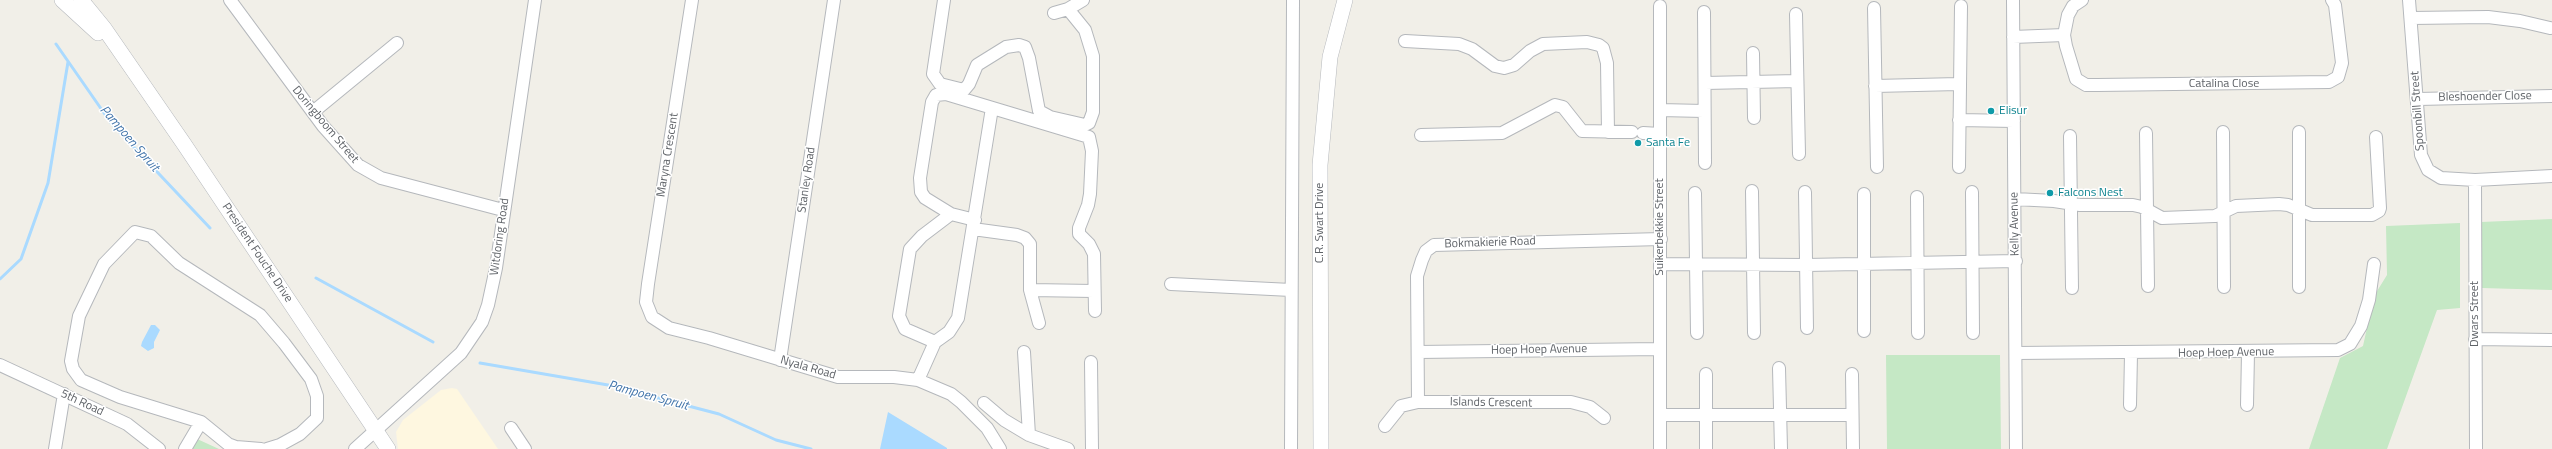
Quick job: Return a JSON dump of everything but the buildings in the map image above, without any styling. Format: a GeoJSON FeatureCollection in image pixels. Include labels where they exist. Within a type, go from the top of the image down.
{"type":"FeatureCollection","features":[{"type":"Feature","properties":{"kind":"street","name":"President Fouche Drive"},"geometry":{"type":"LineString","coordinates":[[62,0],[124,59]]}},
{"type":"Feature","properties":{"kind":"street","name":"President Fouche Drive"},"geometry":{"type":"LineString","coordinates":[[81,0],[104,28],[184,144],[388,449]]}},
{"type":"Feature","properties":{"kind":"street","name":"Doringboom Street"},"geometry":{"type":"LineString","coordinates":[[230,0],[312,112],[358,165],[370,173],[504,210]]}},
{"type":"Feature","properties":{"kind":"street","name":"Witdoring Road"},"geometry":{"type":"LineString","coordinates":[[355,449],[461,353],[482,322],[488,305],[496,268],[535,0]]}},
{"type":"Feature","properties":{"kind":"street","name":"Maryna Crescent"},"geometry":{"type":"LineString","coordinates":[[648,311],[646,302],[648,284],[692,0]]}},
{"type":"Feature","properties":{"kind":"street","name":"Stanley Road"},"geometry":{"type":"LineString","coordinates":[[780,360],[834,0]]}},
{"type":"Feature","properties":{"kind":"street"},"geometry":{"type":"LineString","coordinates":[[944,0],[933,74],[940,84],[964,90],[969,84],[977,65],[1006,47],[1019,45],[1025,47],[1030,58],[1039,111],[1050,117],[1085,125],[1089,123],[1093,112],[1093,56],[1085,30],[1068,9]]}},
{"type":"Feature","properties":{"kind":"street"},"geometry":{"type":"LineString","coordinates":[[1054,13],[1068,9],[1083,0]]}},
{"type":"Feature","properties":{"kind":"street"},"geometry":{"type":"LineString","coordinates":[[1291,449],[1294,0]]}},
{"type":"Feature","properties":{"kind":"street","name":"C.R. Swart Drive"},"geometry":{"type":"LineString","coordinates":[[1321,449],[1320,165],[1330,57],[1345,0]]}},
{"type":"Feature","properties":{"kind":"street","name":"Kelly Avenue"},"geometry":{"type":"LineString","coordinates":[[2013,0],[2012,37],[2016,261],[2016,449]]}},
{"type":"Feature","properties":{"kind":"street","name":"Catalina Close"},"geometry":{"type":"LineString","coordinates":[[2082,0],[2073,6],[2068,15],[2064,35],[2073,73],[2080,82],[2086,85],[2324,83],[2338,77],[2342,63],[2335,5],[2332,0]]}},
{"type":"Feature","properties":{"kind":"street","name":"Spoonbill Street"},"geometry":{"type":"LineString","coordinates":[[2409,0],[2418,99],[2421,155],[2428,170],[2440,178],[2475,180],[2552,176]]}},
{"type":"Feature","properties":{"kind":"street","name":"Suikerbekkie Street"},"geometry":{"type":"LineString","coordinates":[[1660,6],[1660,449]]}},
{"type":"Feature","properties":{"kind":"street"},"geometry":{"type":"LineString","coordinates":[[1959,167],[1958,84],[1961,6]]}},
{"type":"Feature","properties":{"kind":"street"},"geometry":{"type":"LineString","coordinates":[[1874,8],[1877,166]]}},
{"type":"Feature","properties":{"kind":"street"},"geometry":{"type":"LineString","coordinates":[[1704,12],[1705,163]]}},
{"type":"Feature","properties":{"kind":"street"},"geometry":{"type":"LineString","coordinates":[[1796,14],[1799,154]]}},
{"type":"Feature","properties":{"kind":"street"},"geometry":{"type":"LineString","coordinates":[[2411,18],[2488,17],[2520,21],[2550,28]]}},
{"type":"Feature","properties":{"kind":"street"},"geometry":{"type":"LineString","coordinates":[[2012,37],[2064,35]]}},
{"type":"Feature","properties":{"kind":"street"},"geometry":{"type":"LineString","coordinates":[[1405,41],[1459,44],[1472,49],[1495,66],[1504,68],[1514,64],[1530,51],[1543,44],[1587,42],[1599,45],[1603,48],[1607,63],[1608,132]]}},
{"type":"Feature","properties":{"kind":"street"},"geometry":{"type":"LineString","coordinates":[[312,112],[397,43]]}},
{"type":"Feature","properties":{"kind":"street"},"geometry":{"type":"LineString","coordinates":[[1753,52],[1754,118]]}},
{"type":"Feature","properties":{"kind":"street"},"geometry":{"type":"LineString","coordinates":[[1705,83],[1797,81]]}},
{"type":"Feature","properties":{"kind":"street"},"geometry":{"type":"LineString","coordinates":[[1875,86],[1958,84]]}},
{"type":"Feature","properties":{"kind":"street"},"geometry":{"type":"LineString","coordinates":[[1038,323],[1030,290],[1030,250],[1025,238],[974,225],[951,214],[925,198],[920,187],[932,102],[936,95],[946,94],[1089,136],[1092,151],[1090,194],[1088,205],[1078,228],[1079,234],[1089,244],[1094,254],[1094,311]]}},
{"type":"Feature","properties":{"kind":"street","name":"Bleshoender Close"},"geometry":{"type":"LineString","coordinates":[[2418,99],[2552,96]]}},
{"type":"Feature","properties":{"kind":"street"},"geometry":{"type":"LineString","coordinates":[[1421,135],[1502,133],[1555,105],[1564,108],[1582,130],[1660,134]]}},
{"type":"Feature","properties":{"kind":"street"},"geometry":{"type":"LineString","coordinates":[[918,380],[935,342],[949,332],[958,318],[992,108]]}},
{"type":"Feature","properties":{"kind":"street"},"geometry":{"type":"LineString","coordinates":[[1660,110],[1704,111]]}},
{"type":"Feature","properties":{"kind":"street"},"geometry":{"type":"LineString","coordinates":[[1959,120],[2014,121]]}},
{"type":"Feature","properties":{"kind":"street"},"geometry":{"type":"LineString","coordinates":[[2223,132],[2224,287]]}},
{"type":"Feature","properties":{"kind":"street"},"geometry":{"type":"LineString","coordinates":[[2298,287],[2299,132]]}},
{"type":"Feature","properties":{"kind":"street"},"geometry":{"type":"LineString","coordinates":[[2146,133],[2148,286]]}},
{"type":"Feature","properties":{"kind":"street"},"geometry":{"type":"LineString","coordinates":[[2070,136],[2072,288]]}},
{"type":"Feature","properties":{"kind":"street"},"geometry":{"type":"LineString","coordinates":[[2015,199],[2080,205],[2133,205],[2147,209],[2162,218],[2215,216],[2236,206],[2279,204],[2299,209],[2312,215],[2364,216],[2379,211],[2380,188],[2376,137]]}},
{"type":"Feature","properties":{"kind":"street","name":"Dwars Street"},"geometry":{"type":"LineString","coordinates":[[2475,180],[2476,449]]}},
{"type":"Feature","properties":{"kind":"street"},"geometry":{"type":"LineString","coordinates":[[1752,191],[1754,333]]}},
{"type":"Feature","properties":{"kind":"street"},"geometry":{"type":"LineString","coordinates":[[1805,192],[1807,328]]}},
{"type":"Feature","properties":{"kind":"street"},"geometry":{"type":"LineString","coordinates":[[1972,192],[1974,333]]}},
{"type":"Feature","properties":{"kind":"street"},"geometry":{"type":"LineString","coordinates":[[1695,193],[1697,333]]}},
{"type":"Feature","properties":{"kind":"street"},"geometry":{"type":"LineString","coordinates":[[1864,194],[1864,331]]}},
{"type":"Feature","properties":{"kind":"street"},"geometry":{"type":"LineString","coordinates":[[1917,197],[1918,334]]}},
{"type":"Feature","properties":{"kind":"street"},"geometry":{"type":"LineString","coordinates":[[935,342],[905,329],[899,316],[910,249],[922,236],[951,214]]}},
{"type":"Feature","properties":{"kind":"street"},"geometry":{"type":"LineString","coordinates":[[260,449],[236,447],[228,444],[200,422],[120,397],[81,380],[73,369],[70,361],[79,316],[104,264],[135,232],[151,236],[179,263],[260,315],[284,343],[310,380],[317,396],[317,418],[300,434],[280,445],[267,449]]}},
{"type":"Feature","properties":{"kind":"street","name":"Bokmakierie Road"},"geometry":{"type":"LineString","coordinates":[[1418,402],[1417,276],[1426,251],[1434,245],[1661,239]]}},
{"type":"Feature","properties":{"kind":"street"},"geometry":{"type":"LineString","coordinates":[[1661,264],[1806,265],[2016,261]]}},
{"type":"Feature","properties":{"kind":"street","name":"Hoep Hoep Avenue"},"geometry":{"type":"LineString","coordinates":[[2016,353],[2131,354],[2326,352],[2344,348],[2354,339],[2365,316],[2374,264]]}},
{"type":"Feature","properties":{"kind":"street"},"geometry":{"type":"LineString","coordinates":[[1171,284],[1291,290]]}},
{"type":"Feature","properties":{"kind":"street"},"geometry":{"type":"LineString","coordinates":[[1030,290],[1094,291]]}},
{"type":"Feature","properties":{"kind":"street","name":"Nyala Road"},"geometry":{"type":"LineString","coordinates":[[648,311],[662,326],[838,377],[894,377],[918,380],[951,394],[961,402],[987,428],[1000,449]]}},
{"type":"Feature","properties":{"kind":"street"},"geometry":{"type":"LineString","coordinates":[[2475,339],[2552,340]]}},
{"type":"Feature","properties":{"kind":"street","name":"Hoep Hoep Avenue"},"geometry":{"type":"LineString","coordinates":[[1418,352],[1659,349]]}},
{"type":"Feature","properties":{"kind":"street"},"geometry":{"type":"LineString","coordinates":[[1024,352],[1029,434]]}},
{"type":"Feature","properties":{"kind":"street"},"geometry":{"type":"LineString","coordinates":[[2247,405],[2248,353]]}},
{"type":"Feature","properties":{"kind":"street"},"geometry":{"type":"LineString","coordinates":[[2130,405],[2131,354]]}},
{"type":"Feature","properties":{"kind":"street"},"geometry":{"type":"LineString","coordinates":[[1091,362],[1092,449]]}},
{"type":"Feature","properties":{"kind":"street","name":"5th Road"},"geometry":{"type":"LineString","coordinates":[[0,365],[127,424],[159,449]]}},
{"type":"Feature","properties":{"kind":"street"},"geometry":{"type":"LineString","coordinates":[[1779,368],[1781,449]]}},
{"type":"Feature","properties":{"kind":"street"},"geometry":{"type":"LineString","coordinates":[[1706,374],[1706,449]]}},
{"type":"Feature","properties":{"kind":"street"},"geometry":{"type":"LineString","coordinates":[[1852,374],[1851,415],[1853,449]]}},
{"type":"Feature","properties":{"kind":"street"},"geometry":{"type":"LineString","coordinates":[[55,449],[64,394]]}},
{"type":"Feature","properties":{"kind":"street","name":"Islands Crescent"},"geometry":{"type":"LineString","coordinates":[[1385,426],[1401,406],[1418,402],[1571,402],[1590,407],[1604,418]]}},
{"type":"Feature","properties":{"kind":"street"},"geometry":{"type":"LineString","coordinates":[[984,403],[1004,420],[1029,434],[1055,447],[1068,449]]}},
{"type":"Feature","properties":{"kind":"street"},"geometry":{"type":"LineString","coordinates":[[1660,414],[1851,415]]}},
{"type":"Feature","properties":{"kind":"street"},"geometry":{"type":"LineString","coordinates":[[185,449],[200,422]]}},
{"type":"Feature","properties":{"kind":"street"},"geometry":{"type":"LineString","coordinates":[[510,428],[525,449]]}},
{"type":"Feature","properties":{"kind":"shaded area"},"geometry":{"type":"Polygon","coordinates":[[[452,388],[457,389],[498,449],[398,449],[396,432],[403,420],[441,390],[452,388]]]}},
{"type":"Feature","properties":{"kind":"green space"},"geometry":{"type":"Polygon","coordinates":[[[2552,219],[2552,290],[2482,288],[2481,222],[2552,219]]]}},
{"type":"Feature","properties":{"kind":"green space"},"geometry":{"type":"Polygon","coordinates":[[[2460,223],[2460,308],[2437,310],[2387,449],[2309,449],[2340,358],[2363,346],[2374,296],[2387,275],[2386,226],[2460,223]]]}},
{"type":"Feature","properties":{"kind":"green space"},"geometry":{"type":"Polygon","coordinates":[[[1886,355],[2000,355],[2001,449],[1887,449],[1886,355]]]}},
{"type":"Feature","properties":{"kind":"green space"},"geometry":{"type":"Polygon","coordinates":[[[195,438],[219,449],[188,449],[195,438]]]}},
{"type":"Feature","properties":{"kind":"water"},"geometry":{"type":"Polygon","coordinates":[[[151,325],[155,325],[160,330],[154,342],[154,348],[148,351],[141,346],[151,325]]]}},
{"type":"Feature","properties":{"kind":"water"},"geometry":{"type":"Polygon","coordinates":[[[888,412],[947,448],[947,449],[880,449],[888,412]]]}},
{"type":"Feature","properties":{"kind":"waterway","name":"Pampoen Spruit"},"geometry":{"type":"LineString","coordinates":[[56,44],[111,123],[210,228]]}},
{"type":"Feature","properties":{"kind":"waterway"},"geometry":{"type":"LineString","coordinates":[[0,279],[21,259],[48,183],[68,62]]}},
{"type":"Feature","properties":{"kind":"waterway","name":"Pampoen Spruit"},"geometry":{"type":"LineString","coordinates":[[316,278],[433,342]]}},
{"type":"Feature","properties":{"kind":"waterway","name":"Pampoen Spruit"},"geometry":{"type":"LineString","coordinates":[[480,363],[608,385],[719,414],[776,440],[811,449]]}},
{"type":"Feature","properties":{"kind":"place","name":"Elisur"},"geometry":{"type":"Point","coordinates":[1991,111]}},
{"type":"Feature","properties":{"kind":"place","name":"Santa Fe"},"geometry":{"type":"Point","coordinates":[1638,143]}},
{"type":"Feature","properties":{"kind":"place","name":"Falcons Nest"},"geometry":{"type":"Point","coordinates":[2050,193]}}]}
